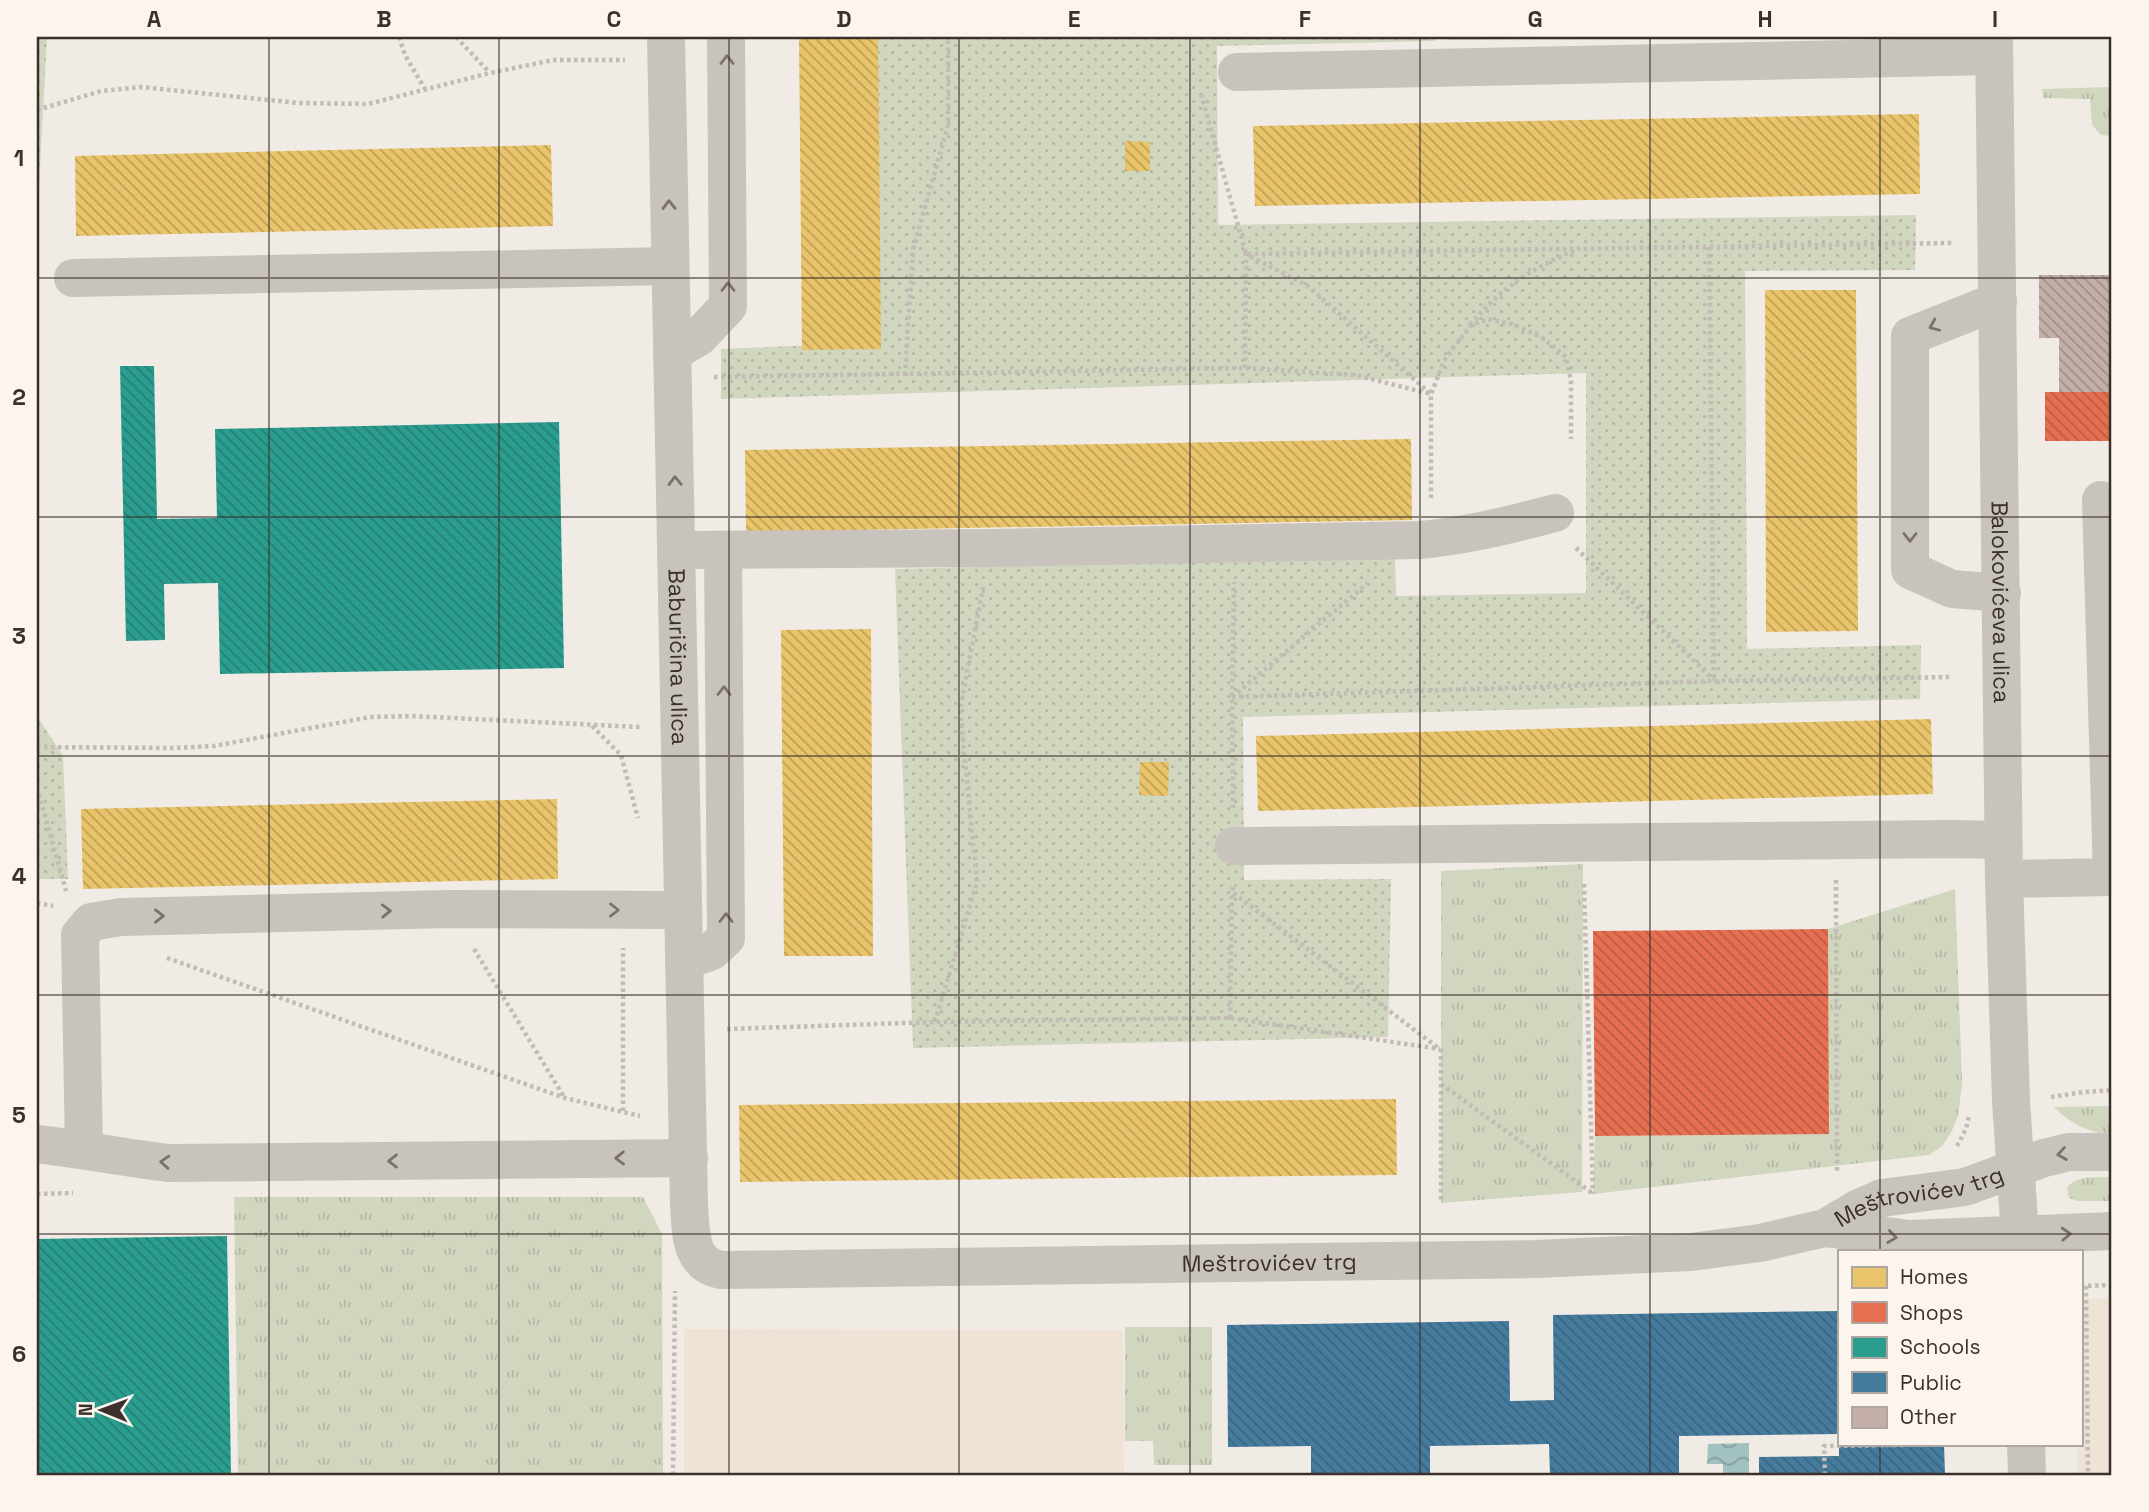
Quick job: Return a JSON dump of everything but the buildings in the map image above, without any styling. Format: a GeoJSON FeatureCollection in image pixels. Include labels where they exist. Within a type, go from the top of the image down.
{"type":"FeatureCollection","features":[{"type":"Feature","properties":{"kind":"street"},"geometry":{"type":"LineString","coordinates":[[672,365],[728,306],[726,37]]}},
{"type":"Feature","properties":{"kind":"street"},"geometry":{"type":"LineString","coordinates":[[1237,72],[1994,46]]}},
{"type":"Feature","properties":{"kind":"street","name":"Balokovićeva ulica"},"geometry":{"type":"LineString","coordinates":[[1994,46],[2003,840],[2014,1168],[2020,1244]]}},
{"type":"Feature","properties":{"kind":"street","name":"Baburičina ulica"},"geometry":{"type":"LineString","coordinates":[[666,48],[688,1142],[692,1240],[697,1257],[710,1268]]}},
{"type":"Feature","properties":{"kind":"street"},"geometry":{"type":"LineString","coordinates":[[73,278],[670,266]]}},
{"type":"Feature","properties":{"kind":"street"},"geometry":{"type":"LineString","coordinates":[[1998,301],[1910,336],[1910,570],[1952,589],[2002,593]]}},
{"type":"Feature","properties":{"kind":"street"},"geometry":{"type":"LineString","coordinates":[[2101,500],[2112,907]]}},
{"type":"Feature","properties":{"kind":"street"},"geometry":{"type":"LineString","coordinates":[[676,550],[990,548],[1419,540],[1502,527],[1564,529]]}},
{"type":"Feature","properties":{"kind":"street"},"geometry":{"type":"LineString","coordinates":[[684,961],[712,951],[726,939],[723,550]]}},
{"type":"Feature","properties":{"kind":"street"},"geometry":{"type":"LineString","coordinates":[[1234,846],[2003,840]]}},
{"type":"Feature","properties":{"kind":"street"},"geometry":{"type":"LineString","coordinates":[[2004,879],[2112,877]]}},
{"type":"Feature","properties":{"kind":"street"},"geometry":{"type":"LineString","coordinates":[[84,1149],[80,936],[91,922],[121,917],[449,909],[683,910]]}},
{"type":"Feature","properties":{"kind":"street"},"geometry":{"type":"LineString","coordinates":[[37,1144],[169,1163],[688,1142]]}},
{"type":"Feature","properties":{"kind":"street"},"geometry":{"type":"LineString","coordinates":[[2014,1168],[2069,1152],[2112,1152]]}},
{"type":"Feature","properties":{"kind":"street","name":"Meštrovićev trg"},"geometry":{"type":"LineString","coordinates":[[710,1268],[721,1270],[1536,1259],[1691,1252],[1760,1242],[1825,1228],[1882,1198],[1965,1187],[2014,1168]]}},
{"type":"Feature","properties":{"kind":"street","name":"Meštrovićev trg"},"geometry":{"type":"LineString","coordinates":[[1825,1228],[1909,1239],[2020,1244]]}},
{"type":"Feature","properties":{"kind":"street"},"geometry":{"type":"LineString","coordinates":[[2020,1244],[2112,1231]]}},
{"type":"Feature","properties":{"kind":"street"},"geometry":{"type":"LineString","coordinates":[[2026,1446],[2027,1475]]}},
{"type":"Feature","properties":{"kind":"path"},"geometry":{"type":"LineString","coordinates":[[399,37],[405,55],[425,89]]}},
{"type":"Feature","properties":{"kind":"path"},"geometry":{"type":"LineString","coordinates":[[456,37],[490,73]]}},
{"type":"Feature","properties":{"kind":"path"},"geometry":{"type":"LineString","coordinates":[[905,375],[913,250],[948,125],[948,37]]}},
{"type":"Feature","properties":{"kind":"path"},"geometry":{"type":"LineString","coordinates":[[37,110],[101,91],[141,87],[298,103],[368,104],[553,60],[666,48]]}},
{"type":"Feature","properties":{"kind":"path"},"geometry":{"type":"LineString","coordinates":[[1201,84],[1201,96],[1246,254],[1245,368]]}},
{"type":"Feature","properties":{"kind":"path"},"geometry":{"type":"LineString","coordinates":[[1246,254],[1951,243]]}},
{"type":"Feature","properties":{"kind":"path"},"geometry":{"type":"LineString","coordinates":[[1709,247],[1714,681]]}},
{"type":"Feature","properties":{"kind":"path"},"geometry":{"type":"LineString","coordinates":[[1431,394],[1444,361],[1470,326],[1499,295],[1519,278],[1545,263],[1579,249]]}},
{"type":"Feature","properties":{"kind":"path"},"geometry":{"type":"LineString","coordinates":[[1246,254],[1308,286],[1431,394]]}},
{"type":"Feature","properties":{"kind":"path"},"geometry":{"type":"LineString","coordinates":[[1470,326],[1487,319],[1512,324],[1543,338],[1566,357],[1571,381],[1571,439]]}},
{"type":"Feature","properties":{"kind":"path"},"geometry":{"type":"LineString","coordinates":[[672,365],[905,375],[1245,368],[1354,375],[1431,394]]}},
{"type":"Feature","properties":{"kind":"path"},"geometry":{"type":"LineString","coordinates":[[1564,529],[1714,681]]}},
{"type":"Feature","properties":{"kind":"path"},"geometry":{"type":"LineString","coordinates":[[1232,697],[1419,540]]}},
{"type":"Feature","properties":{"kind":"path"},"geometry":{"type":"LineString","coordinates":[[1230,1018],[1234,846],[1234,544]]}},
{"type":"Feature","properties":{"kind":"path"},"geometry":{"type":"LineString","coordinates":[[935,1022],[977,882],[960,709],[990,548]]}},
{"type":"Feature","properties":{"kind":"path"},"geometry":{"type":"LineString","coordinates":[[1232,697],[1714,681],[1951,677]]}},
{"type":"Feature","properties":{"kind":"path"},"geometry":{"type":"LineString","coordinates":[[37,747],[214,746],[370,717],[411,716],[679,729]]}},
{"type":"Feature","properties":{"kind":"path"},"geometry":{"type":"LineString","coordinates":[[37,787],[66,892]]}},
{"type":"Feature","properties":{"kind":"path"},"geometry":{"type":"LineString","coordinates":[[1836,840],[1837,1175]]}},
{"type":"Feature","properties":{"kind":"path"},"geometry":{"type":"LineString","coordinates":[[1441,1084],[1593,1194],[1583,843]]}},
{"type":"Feature","properties":{"kind":"path"},"geometry":{"type":"LineString","coordinates":[[1232,892],[1441,1049]]}},
{"type":"Feature","properties":{"kind":"path"},"geometry":{"type":"LineString","coordinates":[[449,909],[565,1098]]}},
{"type":"Feature","properties":{"kind":"path"},"geometry":{"type":"LineString","coordinates":[[164,958],[688,1142]]}},
{"type":"Feature","properties":{"kind":"path"},"geometry":{"type":"LineString","coordinates":[[686,1031],[935,1022],[1230,1018],[1441,1049]]}},
{"type":"Feature","properties":{"kind":"path"},"geometry":{"type":"LineString","coordinates":[[1441,1049],[1441,1203]]}},
{"type":"Feature","properties":{"kind":"path"},"geometry":{"type":"LineString","coordinates":[[2048,1098],[2112,1090]]}},
{"type":"Feature","properties":{"kind":"path"},"geometry":{"type":"LineString","coordinates":[[1953,1150],[1966,1129],[1971,1103]]}},
{"type":"Feature","properties":{"kind":"path"},"geometry":{"type":"LineString","coordinates":[[673,1475],[676,1282]]}},
{"type":"Feature","properties":{"kind":"path"},"geometry":{"type":"LineString","coordinates":[[2088,1475],[2083,1286],[2112,1285]]}},
{"type":"Feature","properties":{"kind":"path"},"geometry":{"type":"LineString","coordinates":[[1825,1475],[1824,1446],[1838,1446]]}},
{"type":"Feature","properties":{"kind":"green space"},"geometry":{"type":"Polygon","coordinates":[[[37,37],[47,37],[37,223],[37,37]]]}},
{"type":"Feature","properties":{"kind":"green space"},"geometry":{"type":"Polygon","coordinates":[[[870,37],[1435,37],[1435,41],[1217,46],[1218,225],[1916,215],[1915,270],[1745,271],[1747,649],[1921,645],[1920,699],[1243,717],[1244,880],[1391,879],[1388,1037],[913,1048],[895,569],[1395,557],[1396,596],[1586,593],[1586,373],[721,399],[721,349],[871,343],[870,37]]]}},
{"type":"Feature","properties":{"kind":"green space"},"geometry":{"type":"Polygon","coordinates":[[[1448,37],[1814,37],[1448,40],[1448,37]]]}},
{"type":"Feature","properties":{"kind":"green space"},"geometry":{"type":"Polygon","coordinates":[[[2112,87],[2112,136],[2101,135],[2092,125],[2090,99],[2043,98],[2042,89],[2112,87]]]}},
{"type":"Feature","properties":{"kind":"green space"},"geometry":{"type":"Polygon","coordinates":[[[37,537],[39,719],[63,756],[68,879],[37,879],[37,537]]]}},
{"type":"Feature","properties":{"kind":"green space"},"geometry":{"type":"Polygon","coordinates":[[[1583,864],[1582,1192],[1441,1203],[1441,871],[1583,864]]]}},
{"type":"Feature","properties":{"kind":"green space"},"geometry":{"type":"Polygon","coordinates":[[[1955,889],[1962,1083],[1958,1116],[1942,1146],[1929,1155],[1593,1194],[1595,1136],[1829,1134],[1828,929],[1955,889]]]}},
{"type":"Feature","properties":{"kind":"green space"},"geometry":{"type":"Polygon","coordinates":[[[2112,1106],[2112,1136],[2080,1126],[2054,1107],[2112,1106]]]}},
{"type":"Feature","properties":{"kind":"green space"},"geometry":{"type":"Polygon","coordinates":[[[2112,1177],[2112,1201],[2078,1201],[2069,1198],[2067,1188],[2076,1181],[2112,1177]]]}},
{"type":"Feature","properties":{"kind":"green space"},"geometry":{"type":"Polygon","coordinates":[[[234,1197],[643,1197],[662,1234],[663,1475],[238,1475],[234,1197]]]}},
{"type":"Feature","properties":{"kind":"green space"},"geometry":{"type":"Polygon","coordinates":[[[1125,1327],[1212,1327],[1212,1465],[1154,1465],[1153,1441],[1125,1441],[1125,1327]]]}},
{"type":"Feature","properties":{"kind":"shaded area"},"geometry":{"type":"Polygon","coordinates":[[[2112,1298],[2112,1475],[2078,1475],[2078,1446],[2082,1446],[2082,1299],[2112,1298]]]}},
{"type":"Feature","properties":{"kind":"shaded area"},"geometry":{"type":"Polygon","coordinates":[[[684,1329],[1123,1330],[1124,1475],[684,1475],[684,1329]]]}},
{"type":"Feature","properties":{"kind":"water"},"geometry":{"type":"Polygon","coordinates":[[[1749,1443],[1749,1475],[1723,1475],[1723,1464],[1707,1464],[1708,1444],[1749,1443]]]}}]}
